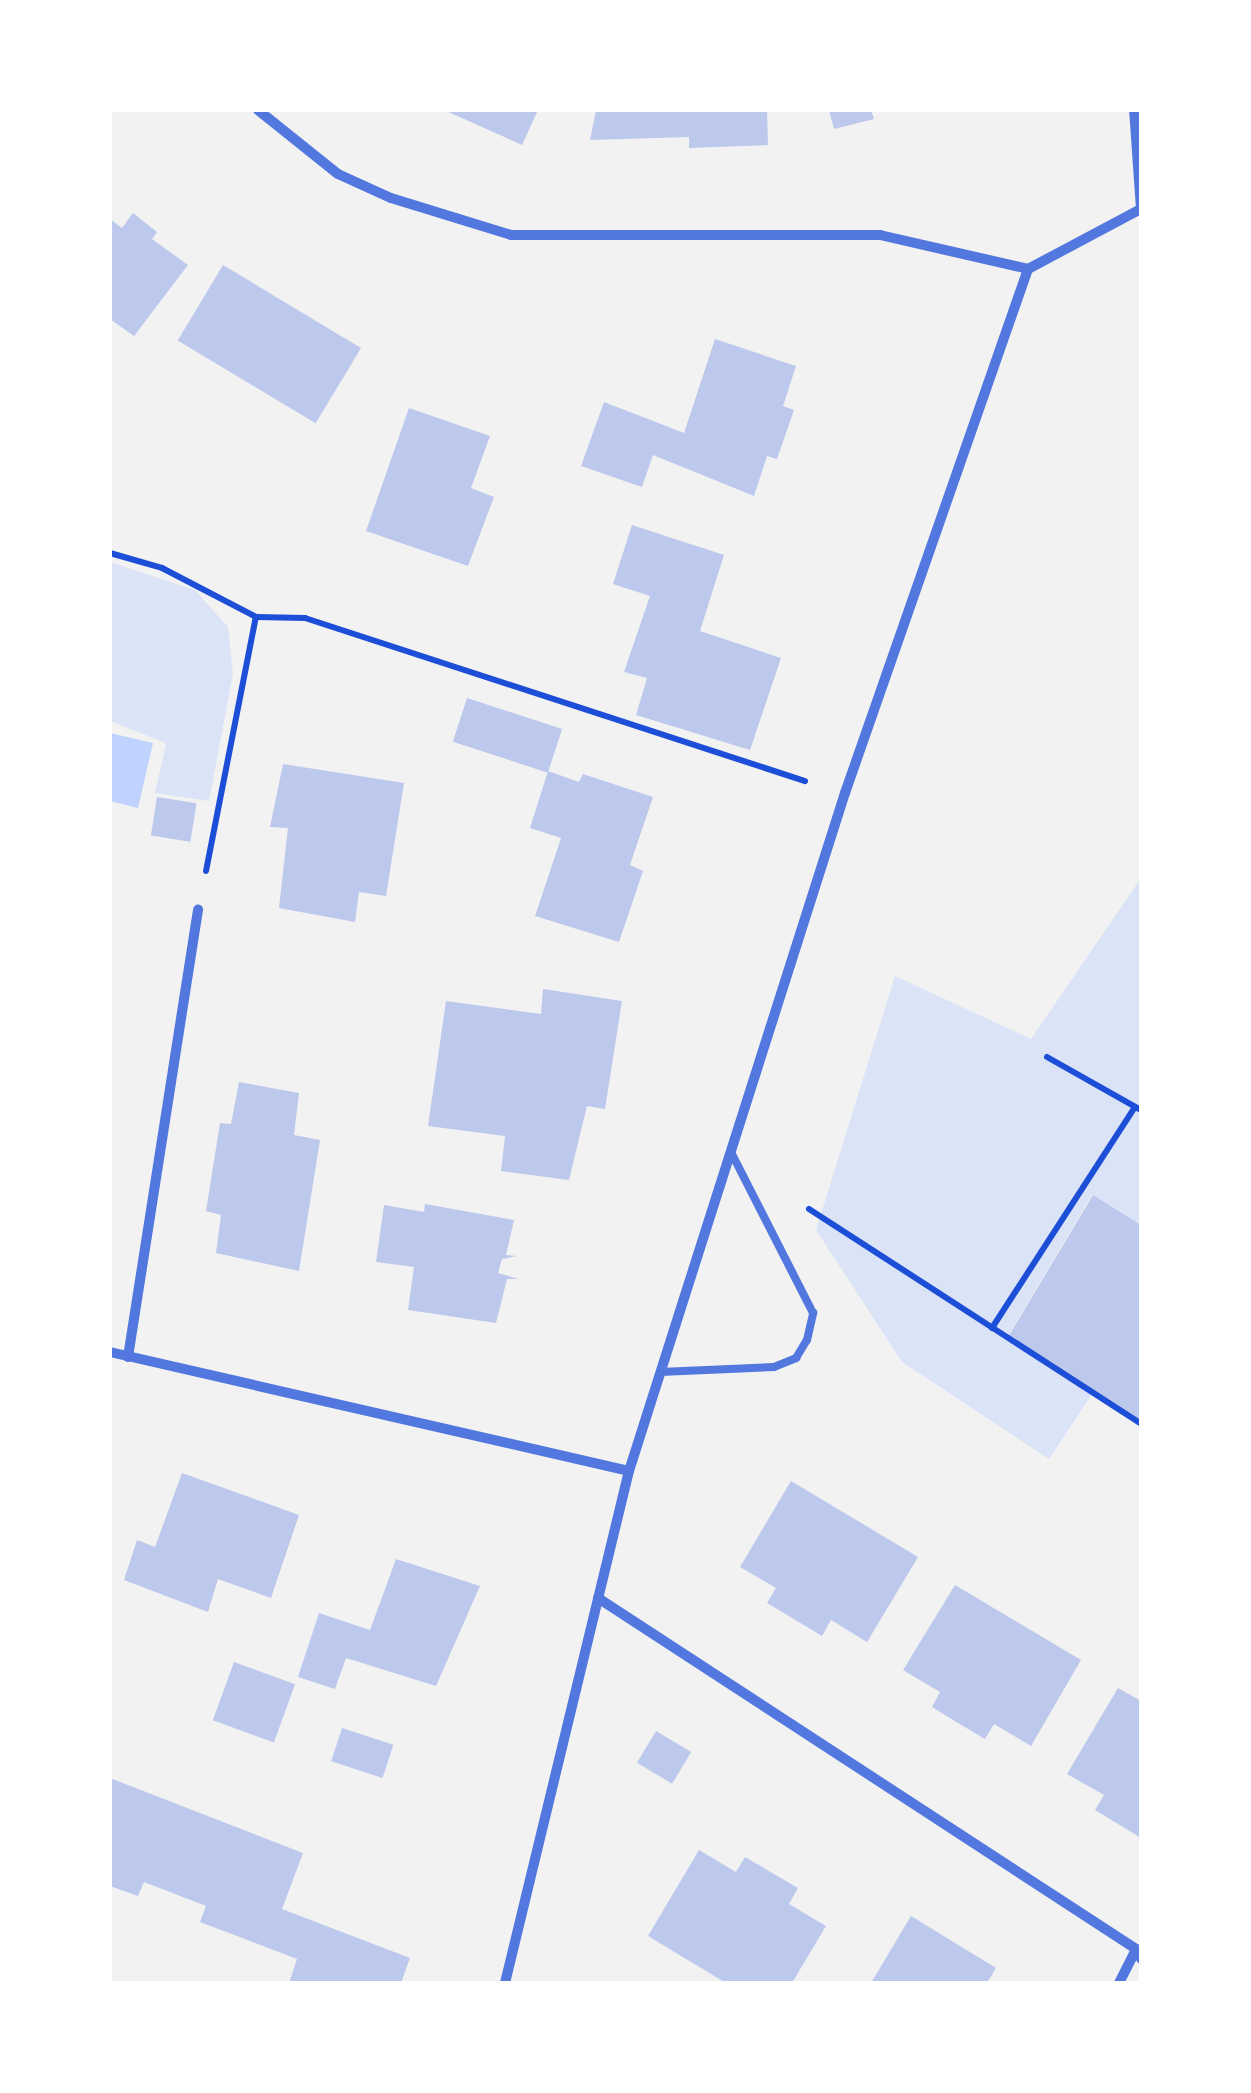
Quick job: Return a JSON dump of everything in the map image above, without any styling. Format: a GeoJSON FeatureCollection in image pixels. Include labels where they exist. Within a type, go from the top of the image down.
{"type":"FeatureCollection","features":[{"type":"Feature","properties":{"kind":"street"},"geometry":{"type":"LineString","coordinates":[[258,110],[338,174],[391,198],[512,234],[880,235],[1028,268],[1141,209],[1134,110]]}},
{"type":"Feature","properties":{"kind":"street"},"geometry":{"type":"LineString","coordinates":[[505,1983],[628,1471],[845,793],[1028,268]]}},
{"type":"Feature","properties":{"kind":"street"},"geometry":{"type":"LineString","coordinates":[[128,1357],[198,909]]}},
{"type":"Feature","properties":{"kind":"street"},"geometry":{"type":"LineString","coordinates":[[110,1352],[628,1471]]}},
{"type":"Feature","properties":{"kind":"street"},"geometry":{"type":"LineString","coordinates":[[598,1598],[1139,1954],[1119,1983]]}},
{"type":"Feature","properties":{"kind":"lane"},"geometry":{"type":"LineString","coordinates":[[660,1372],[774,1368],[796,1358],[807,1340],[813,1313],[731,1152]]}},
{"type":"Feature","properties":{"kind":"path"},"geometry":{"type":"LineString","coordinates":[[110,553],[162,568],[256,617],[305,618],[845,793]]}},
{"type":"Feature","properties":{"kind":"path"},"geometry":{"type":"LineString","coordinates":[[198,909],[256,617]]}},
{"type":"Feature","properties":{"kind":"path"},"geometry":{"type":"LineString","coordinates":[[992,1328],[1138,1109],[1047,1057]]}},
{"type":"Feature","properties":{"kind":"path"},"geometry":{"type":"LineString","coordinates":[[805,1206],[1141,1424]]}},
{"type":"Feature","properties":{"kind":"shaded area"},"geometry":{"type":"Polygon","coordinates":[[[110,562],[195,590],[228,627],[233,674],[209,801],[155,793],[166,743],[110,721],[110,562]]]}},
{"type":"Feature","properties":{"kind":"shaded area"},"geometry":{"type":"Polygon","coordinates":[[[1141,878],[1141,1225],[1092,1195],[1008,1336],[1094,1391],[1049,1459],[902,1362],[816,1230],[895,976],[1031,1039],[1141,878]]]}},
{"type":"Feature","properties":{"kind":"water"},"geometry":{"type":"Polygon","coordinates":[[[110,733],[153,743],[138,808],[110,801],[110,733]]]}},
{"type":"Feature","properties":{"kind":"building"},"geometry":{"type":"Polygon","coordinates":[[[444,110],[538,110],[522,145],[444,110]]]}},
{"type":"Feature","properties":{"kind":"building"},"geometry":{"type":"Polygon","coordinates":[[[596,110],[767,110],[768,145],[689,148],[689,137],[590,140],[596,110]]]}},
{"type":"Feature","properties":{"kind":"building"},"geometry":{"type":"Polygon","coordinates":[[[829,110],[871,110],[874,119],[834,129],[829,110]]]}},
{"type":"Feature","properties":{"kind":"building"},"geometry":{"type":"Polygon","coordinates":[[[133,213],[157,232],[152,239],[188,265],[134,336],[110,319],[110,219],[122,228],[133,213]]]}},
{"type":"Feature","properties":{"kind":"building"},"geometry":{"type":"Polygon","coordinates":[[[223,265],[361,348],[316,423],[178,340],[223,265]]]}},
{"type":"Feature","properties":{"kind":"building"},"geometry":{"type":"Polygon","coordinates":[[[715,339],[796,366],[783,406],[794,410],[777,459],[767,456],[754,496],[653,455],[642,487],[581,466],[604,402],[684,433],[715,339]]]}},
{"type":"Feature","properties":{"kind":"building"},"geometry":{"type":"Polygon","coordinates":[[[409,408],[490,436],[471,488],[494,497],[468,566],[366,531],[409,408]]]}},
{"type":"Feature","properties":{"kind":"building"},"geometry":{"type":"Polygon","coordinates":[[[632,525],[724,555],[700,631],[781,658],[750,750],[636,715],[647,678],[624,672],[650,596],[613,584],[632,525]]]}},
{"type":"Feature","properties":{"kind":"building"},"geometry":{"type":"Polygon","coordinates":[[[467,698],[562,729],[548,773],[453,742],[467,698]]]}},
{"type":"Feature","properties":{"kind":"building"},"geometry":{"type":"Polygon","coordinates":[[[283,764],[404,783],[386,896],[359,892],[355,922],[279,908],[288,828],[270,827],[283,764]]]}},
{"type":"Feature","properties":{"kind":"building"},"geometry":{"type":"Polygon","coordinates":[[[548,771],[579,782],[583,774],[653,797],[630,865],[643,871],[619,942],[535,916],[561,838],[530,828],[548,771]]]}},
{"type":"Feature","properties":{"kind":"building"},"geometry":{"type":"Polygon","coordinates":[[[157,797],[197,803],[190,842],[151,836],[157,797]]]}},
{"type":"Feature","properties":{"kind":"building"},"geometry":{"type":"Polygon","coordinates":[[[543,989],[622,1001],[605,1109],[587,1106],[569,1180],[501,1171],[505,1136],[428,1126],[446,1001],[541,1014],[543,989]]]}},
{"type":"Feature","properties":{"kind":"building"},"geometry":{"type":"Polygon","coordinates":[[[239,1082],[299,1093],[294,1135],[320,1140],[299,1271],[216,1253],[221,1215],[206,1211],[220,1123],[231,1124],[239,1082]]]}},
{"type":"Feature","properties":{"kind":"building"},"geometry":{"type":"Polygon","coordinates":[[[1093,1195],[1141,1225],[1141,1421],[1008,1337],[1093,1195]]]}},
{"type":"Feature","properties":{"kind":"building"},"geometry":{"type":"Polygon","coordinates":[[[425,1204],[514,1220],[506,1255],[517,1256],[502,1259],[498,1273],[518,1279],[507,1279],[496,1323],[408,1310],[414,1267],[376,1262],[384,1205],[424,1212],[425,1204]]]}},
{"type":"Feature","properties":{"kind":"building"},"geometry":{"type":"Polygon","coordinates":[[[182,1473],[299,1515],[271,1598],[218,1579],[208,1612],[124,1580],[137,1540],[155,1547],[182,1473]]]}},
{"type":"Feature","properties":{"kind":"building"},"geometry":{"type":"Polygon","coordinates":[[[791,1481],[918,1557],[867,1642],[831,1620],[822,1636],[767,1603],[776,1588],[740,1567],[791,1481]]]}},
{"type":"Feature","properties":{"kind":"building"},"geometry":{"type":"Polygon","coordinates":[[[396,1559],[480,1586],[436,1686],[346,1658],[335,1689],[298,1677],[319,1613],[370,1630],[396,1559]]]}},
{"type":"Feature","properties":{"kind":"building"},"geometry":{"type":"Polygon","coordinates":[[[955,1585],[1081,1660],[1031,1746],[994,1724],[985,1739],[958,1723],[932,1707],[940,1692],[903,1670],[955,1585]]]}},
{"type":"Feature","properties":{"kind":"building"},"geometry":{"type":"Polygon","coordinates":[[[234,1662],[295,1684],[274,1742],[213,1720],[234,1662]]]}},
{"type":"Feature","properties":{"kind":"building"},"geometry":{"type":"Polygon","coordinates":[[[1118,1688],[1141,1701],[1141,1838],[1095,1810],[1104,1795],[1067,1774],[1118,1688]]]}},
{"type":"Feature","properties":{"kind":"building"},"geometry":{"type":"Polygon","coordinates":[[[342,1728],[393,1745],[383,1778],[331,1761],[342,1728]]]}},
{"type":"Feature","properties":{"kind":"building"},"geometry":{"type":"Polygon","coordinates":[[[656,1731],[691,1752],[672,1784],[637,1763],[656,1731]]]}},
{"type":"Feature","properties":{"kind":"building"},"geometry":{"type":"Polygon","coordinates":[[[110,1778],[303,1853],[282,1909],[410,1958],[401,1983],[289,1983],[297,1959],[200,1922],[206,1906],[144,1882],[138,1896],[110,1886],[110,1778]]]}},
{"type":"Feature","properties":{"kind":"building"},"geometry":{"type":"Polygon","coordinates":[[[699,1850],[736,1872],[745,1857],[798,1888],[789,1904],[826,1926],[792,1983],[726,1983],[648,1936],[699,1850]]]}},
{"type":"Feature","properties":{"kind":"building"},"geometry":{"type":"Polygon","coordinates":[[[911,1916],[996,1968],[987,1983],[871,1983],[911,1916]]]}}]}
